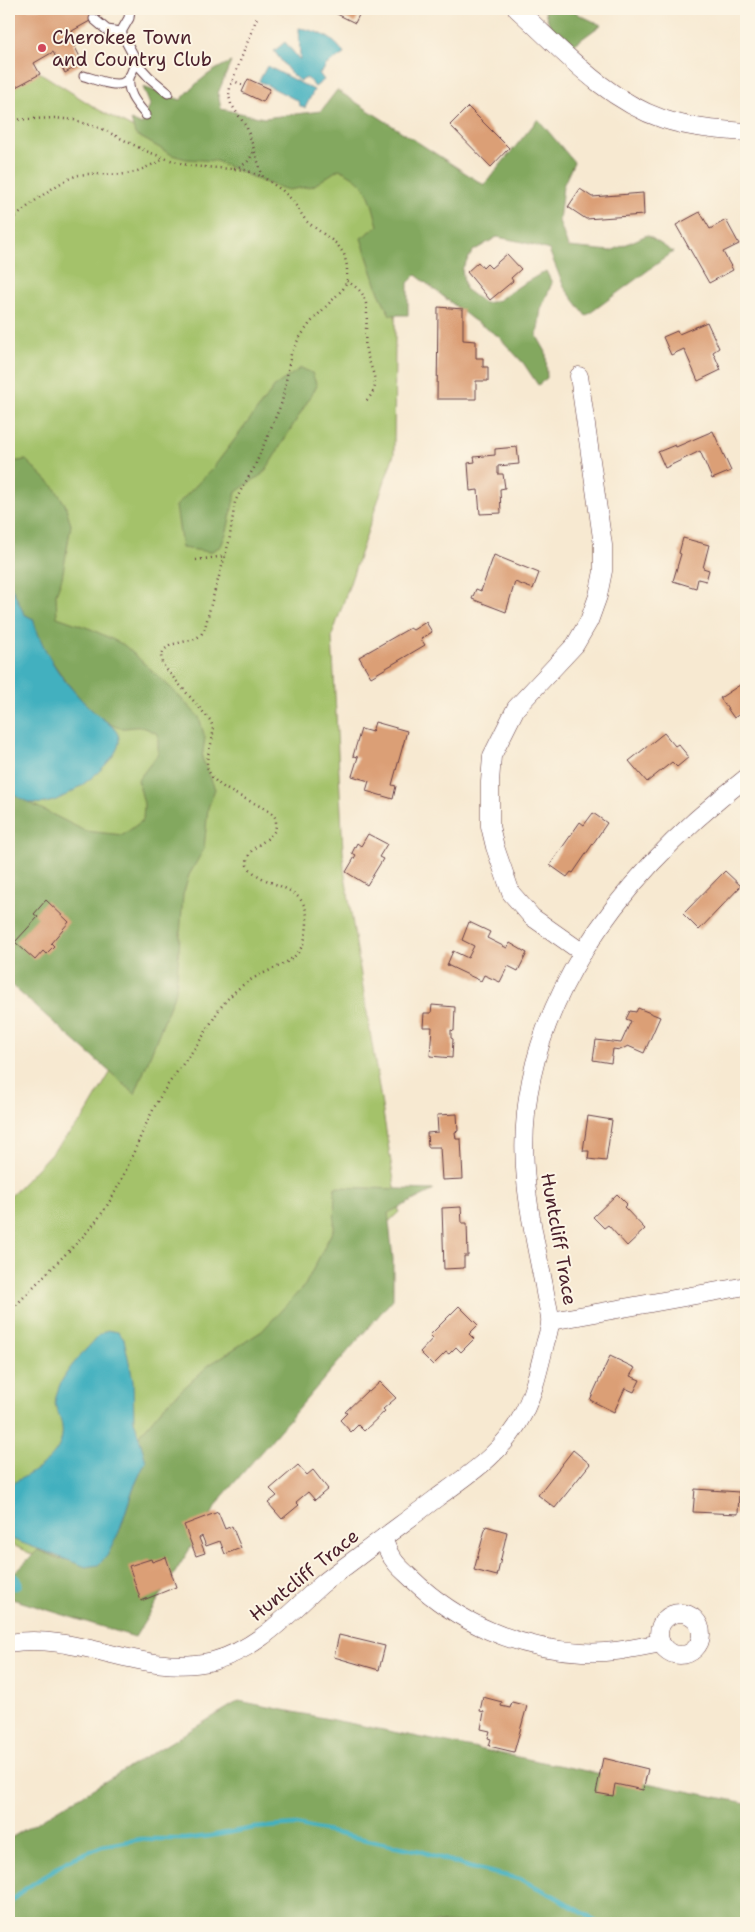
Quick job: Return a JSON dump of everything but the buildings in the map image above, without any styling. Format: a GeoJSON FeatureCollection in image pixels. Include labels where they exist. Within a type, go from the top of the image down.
{"type":"FeatureCollection","features":[{"type":"Feature","properties":{"kind":"street"},"geometry":{"type":"LineString","coordinates":[[516,9],[596,81],[616,97],[636,108],[662,119],[691,127],[746,132]]}},
{"type":"Feature","properties":{"kind":"street"},"geometry":{"type":"LineString","coordinates":[[579,376],[603,545],[603,571],[598,596],[589,621],[575,645],[516,708],[492,756],[489,804],[490,826],[495,848],[511,893],[532,917],[582,953]]}},
{"type":"Feature","properties":{"kind":"street","name":"Huntcliff Trace"},"geometry":{"type":"LineString","coordinates":[[9,1643],[23,1640],[57,1643],[160,1664],[186,1665],[212,1661],[240,1651],[265,1636],[322,1584],[482,1465],[508,1439],[523,1415],[536,1380],[551,1321],[526,1182],[524,1146],[526,1111],[532,1070],[544,1030],[560,992],[582,953],[614,908],[645,870],[680,834],[746,778]]}},
{"type":"Feature","properties":{"kind":"street"},"geometry":{"type":"LineString","coordinates":[[551,1321],[746,1286]]}},
{"type":"Feature","properties":{"kind":"street"},"geometry":{"type":"LineString","coordinates":[[383,1538],[392,1559],[427,1594],[464,1619],[500,1636],[543,1648],[583,1652],[614,1652],[661,1643]]}},
{"type":"Feature","properties":{"kind":"lane"},"geometry":{"type":"LineString","coordinates":[[121,32],[129,18],[130,9]]}},
{"type":"Feature","properties":{"kind":"lane"},"geometry":{"type":"LineString","coordinates":[[94,19],[106,30],[121,32]]}},
{"type":"Feature","properties":{"kind":"lane"},"geometry":{"type":"LineString","coordinates":[[121,32],[136,59],[150,77],[168,93]]}},
{"type":"Feature","properties":{"kind":"lane"},"geometry":{"type":"LineString","coordinates":[[136,59],[128,86],[130,94],[146,115]]}},
{"type":"Feature","properties":{"kind":"lane"},"geometry":{"type":"LineString","coordinates":[[84,76],[120,84],[125,83],[130,77]]}},
{"type":"Feature","properties":{"kind":"path"},"geometry":{"type":"LineString","coordinates":[[258,15],[232,80],[229,96],[231,104],[247,128],[263,177]]}},
{"type":"Feature","properties":{"kind":"path"},"geometry":{"type":"LineString","coordinates":[[232,80],[242,85]]}},
{"type":"Feature","properties":{"kind":"path"},"geometry":{"type":"LineString","coordinates":[[9,120],[54,118],[74,120],[102,129],[146,151],[167,159],[191,166],[246,170],[263,177],[288,196],[306,220],[338,244],[344,254],[347,266],[347,281],[343,289],[310,323],[292,354],[282,402],[254,468],[236,502],[226,556],[210,604],[205,628],[201,635],[195,639],[170,644],[164,650],[162,656],[162,663],[179,687],[210,720],[213,726],[214,736],[206,756],[210,774],[216,782],[225,788],[268,811],[275,817],[275,829],[271,835],[249,852],[246,859],[247,865],[256,874],[288,889],[300,899],[306,910],[307,920],[302,946],[297,955],[287,963],[250,980],[237,989],[222,1006],[154,1107],[136,1148],[102,1214],[9,1312]]}},
{"type":"Feature","properties":{"kind":"path"},"geometry":{"type":"LineString","coordinates":[[230,168],[240,167],[250,159],[253,150],[252,143]]}},
{"type":"Feature","properties":{"kind":"path"},"geometry":{"type":"LineString","coordinates":[[9,224],[30,204],[76,175],[126,174],[142,170],[154,163],[167,159]]}},
{"type":"Feature","properties":{"kind":"path"},"geometry":{"type":"LineString","coordinates":[[347,281],[364,296],[366,309],[366,346],[375,388],[365,402]]}},
{"type":"Feature","properties":{"kind":"path"},"geometry":{"type":"LineString","coordinates":[[196,560],[226,556]]}},
{"type":"Feature","properties":{"kind":"green space"},"geometry":{"type":"Polygon","coordinates":[[[544,9],[571,9],[601,25],[568,49],[551,29],[544,9]]]}},
{"type":"Feature","properties":{"kind":"green space"},"geometry":{"type":"Polygon","coordinates":[[[9,53],[99,110],[181,153],[369,150],[396,234],[394,454],[332,636],[344,869],[399,1212],[161,1443],[108,1564],[51,1564],[9,1543],[9,1198],[83,1119],[180,954],[54,831],[9,806],[9,53]]]}},
{"type":"Feature","properties":{"kind":"green space"},"geometry":{"type":"Polygon","coordinates":[[[231,62],[218,93],[221,109],[264,118],[321,111],[337,90],[484,185],[538,119],[574,162],[563,186],[559,221],[568,247],[611,251],[647,235],[673,252],[586,316],[564,287],[549,250],[497,237],[473,251],[462,269],[465,289],[484,303],[497,301],[546,271],[552,283],[541,309],[537,336],[546,352],[547,378],[538,385],[524,364],[498,336],[472,319],[416,275],[408,283],[408,315],[390,315],[379,293],[361,238],[378,226],[373,206],[362,185],[349,174],[339,169],[313,186],[288,190],[261,181],[216,161],[186,159],[172,155],[135,134],[131,120],[142,125],[150,105],[143,87],[181,100],[204,78],[231,62]]]}},
{"type":"Feature","properties":{"kind":"green space"},"geometry":{"type":"Polygon","coordinates":[[[301,368],[312,373],[317,386],[264,473],[236,492],[227,531],[221,546],[210,552],[182,548],[176,506],[213,468],[276,385],[301,368]]]}},
{"type":"Feature","properties":{"kind":"green space"},"geometry":{"type":"Polygon","coordinates":[[[26,460],[54,487],[65,504],[71,525],[62,578],[56,594],[57,617],[91,629],[124,645],[171,688],[199,717],[205,738],[202,758],[215,789],[208,808],[204,849],[189,875],[183,895],[176,990],[135,1094],[9,983],[9,789],[16,796],[85,831],[123,835],[143,820],[144,804],[138,780],[158,754],[158,734],[142,727],[117,727],[106,722],[83,702],[61,675],[44,649],[33,619],[24,614],[11,586],[9,581],[9,462],[26,460]]]}},
{"type":"Feature","properties":{"kind":"green space"},"geometry":{"type":"Polygon","coordinates":[[[335,1187],[434,1190],[388,1213],[393,1259],[393,1299],[222,1497],[135,1637],[9,1598],[9,1578],[38,1550],[60,1559],[119,1532],[133,1489],[145,1461],[138,1437],[163,1407],[209,1365],[262,1331],[305,1285],[334,1228],[335,1187]]]}},
{"type":"Feature","properties":{"kind":"green space"},"geometry":{"type":"Polygon","coordinates":[[[239,1701],[746,1803],[746,1923],[9,1923],[9,1839],[239,1701]]]}},
{"type":"Feature","properties":{"kind":"water"},"geometry":{"type":"Polygon","coordinates":[[[299,28],[325,36],[335,43],[344,54],[326,65],[323,71],[319,73],[324,80],[315,87],[307,78],[300,81],[292,75],[274,51],[285,42],[300,59],[299,28]]]}},
{"type":"Feature","properties":{"kind":"water"},"geometry":{"type":"Polygon","coordinates":[[[267,66],[314,90],[305,108],[299,105],[298,101],[259,81],[267,66]]]}},
{"type":"Feature","properties":{"kind":"water"},"geometry":{"type":"Polygon","coordinates":[[[9,581],[24,614],[33,619],[44,647],[59,673],[84,703],[112,726],[119,738],[118,747],[113,756],[94,776],[61,798],[47,803],[29,802],[9,789],[9,581]]]}},
{"type":"Feature","properties":{"kind":"water"},"geometry":{"type":"Polygon","coordinates":[[[107,1330],[118,1332],[124,1339],[133,1380],[134,1420],[146,1461],[133,1489],[119,1532],[107,1556],[98,1565],[86,1567],[9,1538],[9,1485],[27,1476],[53,1456],[62,1438],[61,1421],[55,1405],[59,1387],[76,1360],[98,1336],[107,1330]]]}},
{"type":"Feature","properties":{"kind":"waterway"},"geometry":{"type":"LineString","coordinates":[[9,1577],[15,1583]]}},
{"type":"Feature","properties":{"kind":"waterway"},"geometry":{"type":"LineString","coordinates":[[9,1904],[25,1889],[67,1861],[102,1846],[141,1839],[185,1839],[254,1828],[296,1825],[420,1851],[468,1867],[520,1879],[554,1896],[597,1923]]}},
{"type":"Feature","properties":{"kind":"place","name":"Cherokee Town and Country Club"},"geometry":{"type":"Point","coordinates":[42,48]}}]}
